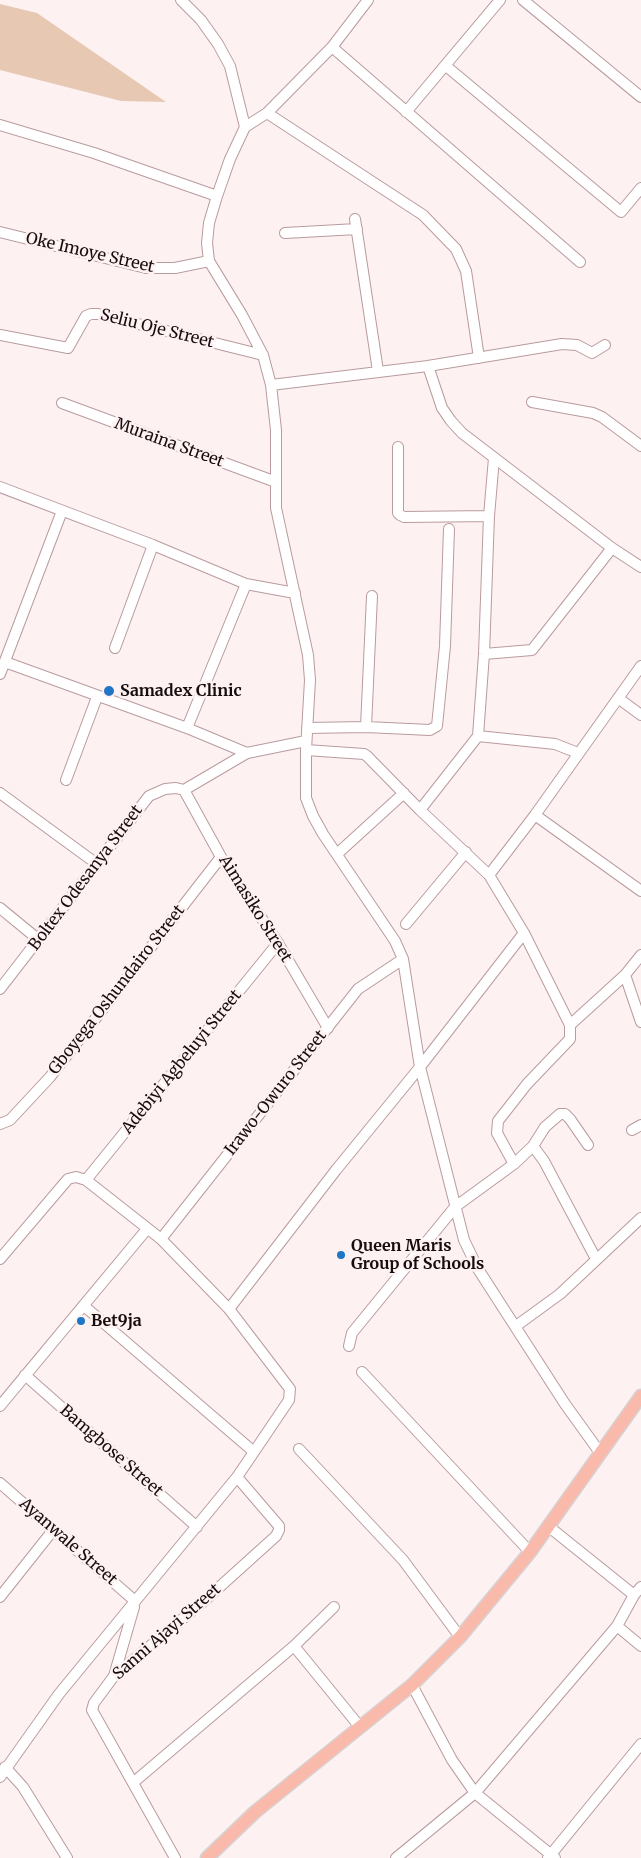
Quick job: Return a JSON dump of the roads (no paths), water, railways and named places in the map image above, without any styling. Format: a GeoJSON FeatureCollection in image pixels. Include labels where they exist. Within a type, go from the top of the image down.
{"type":"FeatureCollection","features":[{"type":"Feature","properties":{"kind":"main road"},"geometry":{"type":"LineString","coordinates":[[207,1858],[255,1812],[412,1685],[460,1636],[530,1552],[641,1396]]}},
{"type":"Feature","properties":{"kind":"street"},"geometry":{"type":"LineString","coordinates":[[181,0],[201,20],[218,44],[230,66],[246,127]]}},
{"type":"Feature","properties":{"kind":"street"},"geometry":{"type":"LineString","coordinates":[[368,0],[332,46],[267,113],[246,127],[230,159],[217,196],[207,243],[209,261],[263,355],[271,386],[276,430],[276,508],[308,655],[310,680],[306,745],[306,798],[313,816],[395,941],[403,959],[420,1067],[464,1240],[478,1268],[565,1404],[601,1454]]}},
{"type":"Feature","properties":{"kind":"street"},"geometry":{"type":"LineString","coordinates":[[406,112],[500,0]]}},
{"type":"Feature","properties":{"kind":"street"},"geometry":{"type":"LineString","coordinates":[[523,0],[641,97]]}},
{"type":"Feature","properties":{"kind":"street"},"geometry":{"type":"LineString","coordinates":[[332,46],[580,262]]}},
{"type":"Feature","properties":{"kind":"street"},"geometry":{"type":"LineString","coordinates":[[446,66],[621,212],[641,188]]}},
{"type":"Feature","properties":{"kind":"street"},"geometry":{"type":"LineString","coordinates":[[267,113],[423,215],[456,249],[466,272],[479,358]]}},
{"type":"Feature","properties":{"kind":"street"},"geometry":{"type":"LineString","coordinates":[[0,125],[94,153],[217,196]]}},
{"type":"Feature","properties":{"kind":"street"},"geometry":{"type":"LineString","coordinates":[[285,233],[356,224],[378,371]]}},
{"type":"Feature","properties":{"kind":"street","name":"Oke Imoye Street"},"geometry":{"type":"LineString","coordinates":[[0,232],[146,268],[174,268],[209,261]]}},
{"type":"Feature","properties":{"kind":"street","name":"Seliu Oje Street"},"geometry":{"type":"LineString","coordinates":[[0,335],[68,348],[86,316],[98,314],[263,355]]}},
{"type":"Feature","properties":{"kind":"street"},"geometry":{"type":"LineString","coordinates":[[271,386],[428,366],[570,344],[592,353],[606,345]]}},
{"type":"Feature","properties":{"kind":"street"},"geometry":{"type":"LineString","coordinates":[[428,366],[442,408],[462,433],[612,548],[640,565]]}},
{"type":"Feature","properties":{"kind":"street"},"geometry":{"type":"LineString","coordinates":[[532,402],[593,413],[602,417],[641,446]]}},
{"type":"Feature","properties":{"kind":"street","name":"Muraina Street"},"geometry":{"type":"LineString","coordinates":[[62,403],[276,482]]}},
{"type":"Feature","properties":{"kind":"street"},"geometry":{"type":"LineString","coordinates":[[398,447],[398,513],[400,515],[404,517],[489,516]]}},
{"type":"Feature","properties":{"kind":"street"},"geometry":{"type":"LineString","coordinates":[[420,810],[478,736],[484,654],[489,516],[494,458]]}},
{"type":"Feature","properties":{"kind":"street"},"geometry":{"type":"LineString","coordinates":[[0,487],[153,545],[246,584],[295,593]]}},
{"type":"Feature","properties":{"kind":"street"},"geometry":{"type":"LineString","coordinates":[[0,674],[62,511]]}},
{"type":"Feature","properties":{"kind":"street"},"geometry":{"type":"LineString","coordinates":[[307,728],[366,727],[430,730],[437,726],[445,646],[449,529]]}},
{"type":"Feature","properties":{"kind":"street"},"geometry":{"type":"LineString","coordinates":[[115,648],[153,545]]}},
{"type":"Feature","properties":{"kind":"street"},"geometry":{"type":"LineString","coordinates":[[484,654],[532,650],[612,548]]}},
{"type":"Feature","properties":{"kind":"street"},"geometry":{"type":"LineString","coordinates":[[187,728],[246,584]]}},
{"type":"Feature","properties":{"kind":"street"},"geometry":{"type":"LineString","coordinates":[[366,727],[372,596]]}},
{"type":"Feature","properties":{"kind":"street"},"geometry":{"type":"LineString","coordinates":[[5,662],[97,697],[187,728],[248,753]]}},
{"type":"Feature","properties":{"kind":"street"},"geometry":{"type":"LineString","coordinates":[[489,874],[535,815],[641,666]]}},
{"type":"Feature","properties":{"kind":"street"},"geometry":{"type":"LineString","coordinates":[[66,780],[97,697]]}},
{"type":"Feature","properties":{"kind":"street"},"geometry":{"type":"LineString","coordinates":[[618,698],[641,715]]}},
{"type":"Feature","properties":{"kind":"street"},"geometry":{"type":"LineString","coordinates":[[478,736],[555,744],[578,753]]}},
{"type":"Feature","properties":{"kind":"street"},"geometry":{"type":"LineString","coordinates":[[184,790],[248,753],[306,745],[364,754],[420,810],[489,874],[524,933],[570,1025],[570,1039],[527,1084],[498,1121],[497,1133],[514,1164]]}},
{"type":"Feature","properties":{"kind":"street","name":"Boltex Odesanya Street"},"geometry":{"type":"LineString","coordinates":[[0,989],[149,796],[165,789],[176,788],[184,790]]}},
{"type":"Feature","properties":{"kind":"street","name":"Aimasiko Street"},"geometry":{"type":"LineString","coordinates":[[184,790],[221,857],[278,943],[328,1028]]}},
{"type":"Feature","properties":{"kind":"street"},"geometry":{"type":"LineString","coordinates":[[0,793],[97,864]]}},
{"type":"Feature","properties":{"kind":"street"},"geometry":{"type":"LineString","coordinates":[[337,854],[404,793]]}},
{"type":"Feature","properties":{"kind":"street"},"geometry":{"type":"LineString","coordinates":[[535,815],[641,892]]}},
{"type":"Feature","properties":{"kind":"street"},"geometry":{"type":"LineString","coordinates":[[406,924],[466,852]]}},
{"type":"Feature","properties":{"kind":"street","name":"Gboyega Oshundairo Street"},"geometry":{"type":"LineString","coordinates":[[5,1122],[50,1077],[221,857]]}},
{"type":"Feature","properties":{"kind":"street"},"geometry":{"type":"LineString","coordinates":[[0,908],[39,940]]}},
{"type":"Feature","properties":{"kind":"street"},"geometry":{"type":"LineString","coordinates":[[229,1309],[336,1170],[420,1067],[524,933]]}},
{"type":"Feature","properties":{"kind":"street","name":"Adebiyi Agbeluyi Street"},"geometry":{"type":"LineString","coordinates":[[86,1180],[278,943]]}},
{"type":"Feature","properties":{"kind":"street"},"geometry":{"type":"LineString","coordinates":[[570,1025],[625,975],[641,955]]}},
{"type":"Feature","properties":{"kind":"street","name":"Irawo-Owuro Street"},"geometry":{"type":"LineString","coordinates":[[161,1239],[358,989],[403,959]]}},
{"type":"Feature","properties":{"kind":"street"},"geometry":{"type":"LineString","coordinates":[[625,975],[641,1022]]}},
{"type":"Feature","properties":{"kind":"street"},"geometry":{"type":"LineString","coordinates":[[349,1346],[352,1333],[455,1207],[514,1164],[534,1146],[545,1128],[555,1117],[565,1114],[588,1145]]}},
{"type":"Feature","properties":{"kind":"street"},"geometry":{"type":"LineString","coordinates":[[534,1146],[544,1161],[596,1259]]}},
{"type":"Feature","properties":{"kind":"street"},"geometry":{"type":"LineString","coordinates":[[0,1259],[68,1178],[76,1177],[86,1180],[161,1239],[229,1309],[290,1389],[289,1400],[237,1477],[59,1694],[0,1776]]}},
{"type":"Feature","properties":{"kind":"street"},"geometry":{"type":"LineString","coordinates":[[516,1326],[560,1294],[641,1218]]}},
{"type":"Feature","properties":{"kind":"street"},"geometry":{"type":"LineString","coordinates":[[0,1406],[147,1229]]}},
{"type":"Feature","properties":{"kind":"street"},"geometry":{"type":"LineString","coordinates":[[84,1306],[254,1452]]}},
{"type":"Feature","properties":{"kind":"street"},"geometry":{"type":"LineString","coordinates":[[362,1372],[530,1552]]}},
{"type":"Feature","properties":{"kind":"street","name":"Bamgbose Street"},"geometry":{"type":"LineString","coordinates":[[25,1376],[197,1527]]}},
{"type":"Feature","properties":{"kind":"street"},"geometry":{"type":"LineString","coordinates":[[299,1449],[403,1560],[460,1636]]}},
{"type":"Feature","properties":{"kind":"street","name":"Sanni Ajayi Street"},"geometry":{"type":"LineString","coordinates":[[176,1858],[92,1710],[94,1703],[114,1676],[204,1601],[276,1536],[279,1530],[278,1526],[237,1477]]}},
{"type":"Feature","properties":{"kind":"street","name":"Ayanwale Street"},"geometry":{"type":"LineString","coordinates":[[0,1483],[135,1601]]}},
{"type":"Feature","properties":{"kind":"street"},"geometry":{"type":"LineString","coordinates":[[548,1526],[634,1595]]}},
{"type":"Feature","properties":{"kind":"street"},"geometry":{"type":"LineString","coordinates":[[0,1597],[54,1529]]}},
{"type":"Feature","properties":{"kind":"street"},"geometry":{"type":"LineString","coordinates":[[396,1858],[475,1793],[616,1626],[634,1595],[641,1587]]}},
{"type":"Feature","properties":{"kind":"street"},"geometry":{"type":"LineString","coordinates":[[114,1676],[135,1601]]}},
{"type":"Feature","properties":{"kind":"street"},"geometry":{"type":"LineString","coordinates":[[134,1782],[294,1646],[334,1607]]}},
{"type":"Feature","properties":{"kind":"street"},"geometry":{"type":"LineString","coordinates":[[616,1626],[641,1646]]}},
{"type":"Feature","properties":{"kind":"street"},"geometry":{"type":"LineString","coordinates":[[294,1646],[360,1727]]}},
{"type":"Feature","properties":{"kind":"street"},"geometry":{"type":"LineString","coordinates":[[412,1685],[452,1760],[475,1793],[551,1857],[641,1744]]}},
{"type":"Feature","properties":{"kind":"street"},"geometry":{"type":"LineString","coordinates":[[5,1767],[23,1787],[67,1858]]}},
{"type":"Feature","properties":{"kind":"place","name":"Samadex Clinic"},"geometry":{"type":"Point","coordinates":[109,691]}},
{"type":"Feature","properties":{"kind":"place","name":"Queen Maris Group of Schools"},"geometry":{"type":"Point","coordinates":[341,1255]}},
{"type":"Feature","properties":{"kind":"place","name":"Bet9ja"},"geometry":{"type":"Point","coordinates":[81,1321]}}]}
